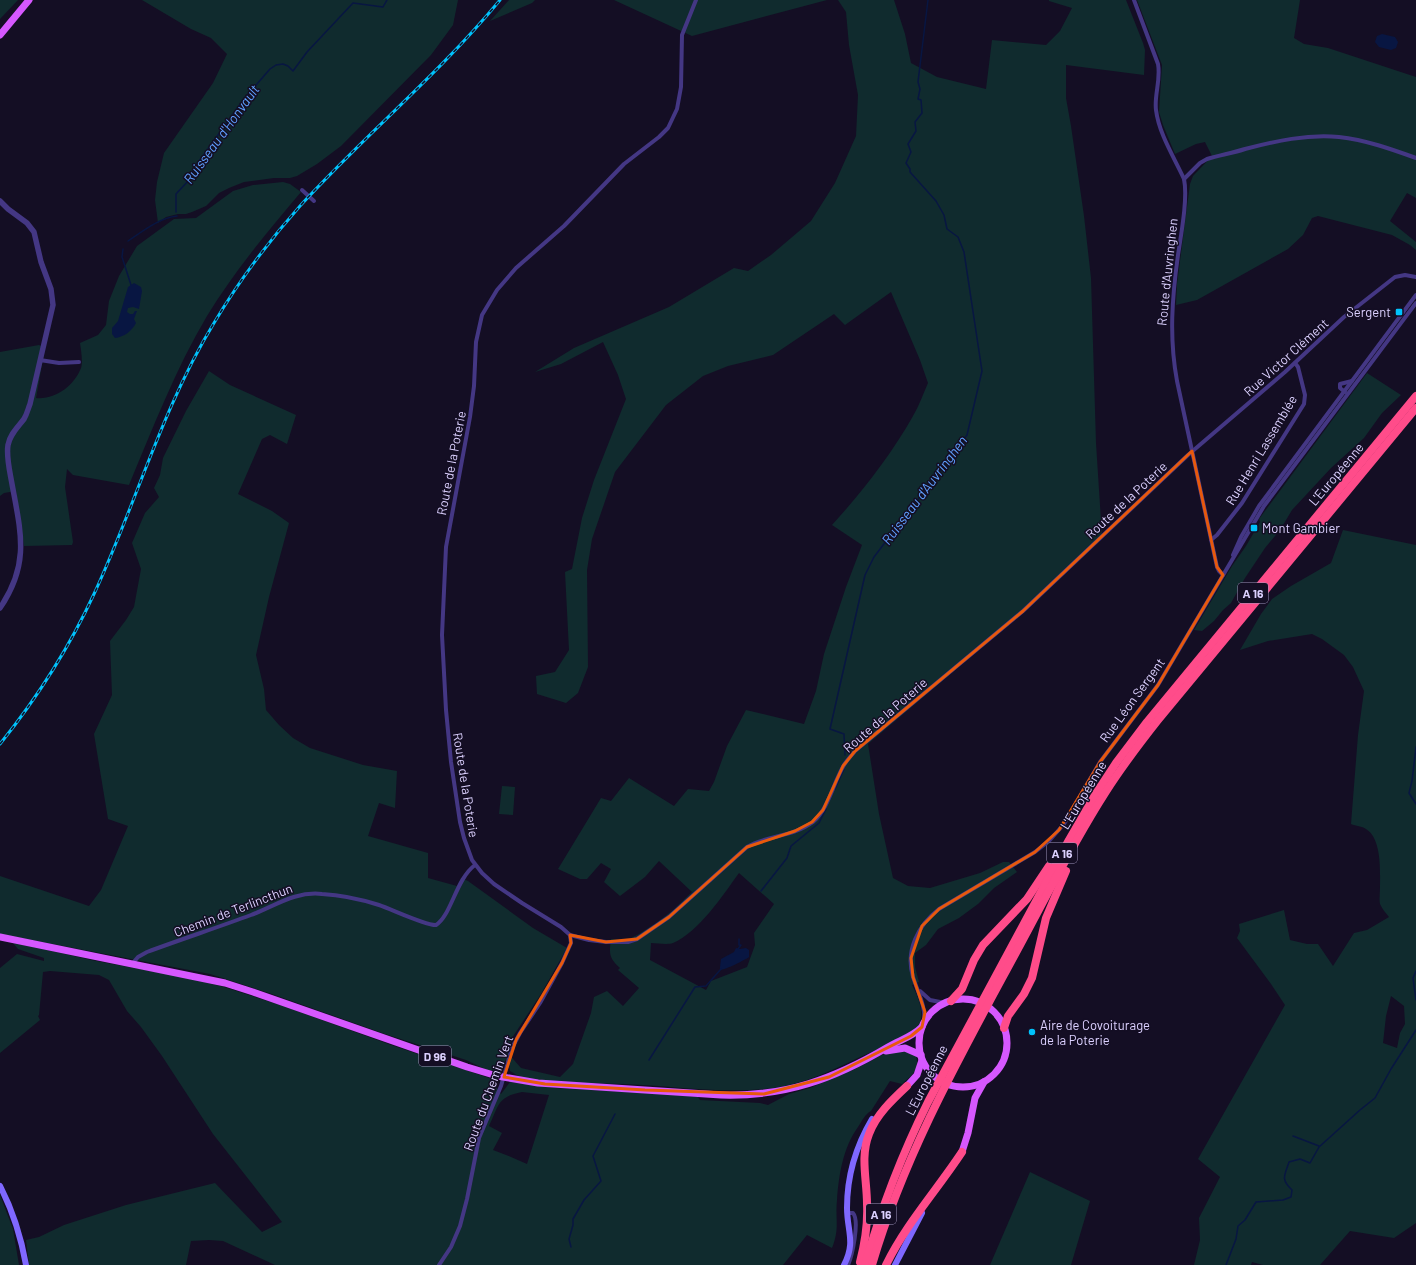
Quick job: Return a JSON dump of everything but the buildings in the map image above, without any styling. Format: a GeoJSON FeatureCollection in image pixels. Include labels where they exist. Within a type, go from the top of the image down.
{"type":"FeatureCollection","features":[{"type":"Feature","properties":{"kind":"highway","name":"L'Européenne"},"geometry":{"type":"LineString","coordinates":[[995,984],[1072,834],[1119,758],[1416,396]]}},
{"type":"Feature","properties":{"kind":"highway","name":"L'Européenne"},"geometry":{"type":"LineString","coordinates":[[864,1265],[892,1182],[953,1062],[995,984],[1106,792],[1146,735],[1416,408]]}},
{"type":"Feature","properties":{"kind":"highway"},"geometry":{"type":"LineString","coordinates":[[948,1002],[962,990],[972,964],[980,949],[1032,892],[1074,825],[1095,795]]}},
{"type":"Feature","properties":{"kind":"highway"},"geometry":{"type":"LineString","coordinates":[[1004,1028],[1008,1016],[1024,994],[1034,975],[1046,918],[1056,891],[1073,856],[1075,844]]}},
{"type":"Feature","properties":{"kind":"highway"},"geometry":{"type":"LineString","coordinates":[[860,1265],[867,1219],[864,1162],[866,1142],[873,1125],[882,1112],[907,1086]]}},
{"type":"Feature","properties":{"kind":"highway","name":"L'Européenne"},"geometry":{"type":"LineString","coordinates":[[872,1265],[898,1189],[931,1105]]}},
{"type":"Feature","properties":{"kind":"highway"},"geometry":{"type":"LineString","coordinates":[[886,1265],[897,1244],[912,1221],[962,1152]]}},
{"type":"Feature","properties":{"kind":"main road"},"geometry":{"type":"LineString","coordinates":[[0,28],[28,0]]}},
{"type":"Feature","properties":{"kind":"main road"},"geometry":{"type":"LineString","coordinates":[[0,35],[28,0]]}},
{"type":"Feature","properties":{"kind":"main road","name":"D 96"},"geometry":{"type":"LineString","coordinates":[[0,938],[200,977],[240,987],[437,1057],[504,1077],[528,1082],[717,1095],[748,1095],[777,1092],[806,1085],[833,1075],[913,1035],[923,1025]]}},
{"type":"Feature","properties":{"kind":"main road"},"geometry":{"type":"LineString","coordinates":[[844,1265],[848,1256],[851,1241],[847,1213],[850,1177],[855,1154],[872,1119],[883,1105],[899,1090],[907,1086],[917,1075],[921,1058],[919,1042],[923,1025],[932,1012],[948,1002],[968,999],[981,1003],[995,1013],[1004,1028],[1007,1044],[1005,1057],[997,1071],[985,1081],[975,1086],[966,1087],[949,1085],[939,1080],[932,1074],[921,1058]]}},
{"type":"Feature","properties":{"kind":"main road","name":"D 96"},"geometry":{"type":"LineString","coordinates":[[875,1055],[892,1049],[901,1048],[910,1050],[921,1058]]}},
{"type":"Feature","properties":{"kind":"main road"},"geometry":{"type":"LineString","coordinates":[[895,1265],[920,1217],[950,1174],[962,1152],[968,1133],[975,1098],[985,1081]]}},
{"type":"Feature","properties":{"kind":"main road"},"geometry":{"type":"LineString","coordinates":[[0,1186],[16,1222],[26,1265]]}},
{"type":"Feature","properties":{"kind":"street","name":"Route de la Poterie"},"geometry":{"type":"LineString","coordinates":[[696,0],[682,36],[681,87],[677,109],[668,128],[659,137],[624,164],[568,222],[502,283],[483,312],[479,326],[476,342],[471,411],[447,542],[442,635],[447,729],[462,831],[470,854],[484,876],[502,890],[557,924],[570,935],[589,940],[606,942],[624,942],[637,939],[669,917],[747,847],[759,841],[795,831],[812,822],[823,810],[843,766],[855,751],[1023,611],[1192,451]]}},
{"type":"Feature","properties":{"kind":"street","name":"Route d'Auvringhen"},"geometry":{"type":"LineString","coordinates":[[1134,0],[1158,64],[1159,75],[1155,105],[1157,118],[1164,137],[1184,179],[1185,194],[1173,294],[1172,340],[1176,375],[1216,567],[1223,575]]}},
{"type":"Feature","properties":{"kind":"street"},"geometry":{"type":"LineString","coordinates":[[1184,179],[1200,163],[1207,159],[1277,141],[1306,137],[1328,136],[1354,139],[1416,158]]}},
{"type":"Feature","properties":{"kind":"street"},"geometry":{"type":"LineString","coordinates":[[302,190],[314,201]]}},
{"type":"Feature","properties":{"kind":"street"},"geometry":{"type":"LineString","coordinates":[[0,201],[27,223],[33,230],[41,262],[51,289],[53,312],[29,408],[8,443],[8,460],[20,531],[21,553],[19,569],[0,608]]}},
{"type":"Feature","properties":{"kind":"street","name":"Rue Victor Clément"},"geometry":{"type":"LineString","coordinates":[[1192,451],[1295,363],[1344,318],[1393,278],[1402,275],[1416,277]]}},
{"type":"Feature","properties":{"kind":"street","name":"Rue Léon Sergent"},"geometry":{"type":"LineString","coordinates":[[1346,393],[1352,381],[1416,295]]}},
{"type":"Feature","properties":{"kind":"street","name":"Rue Léon Sergent"},"geometry":{"type":"LineString","coordinates":[[923,1025],[924,1009],[912,973],[912,953],[915,939],[924,923],[939,909],[1035,852],[1049,841],[1059,830],[1100,762],[1163,676],[1264,506],[1346,393],[1416,303]]}},
{"type":"Feature","properties":{"kind":"street"},"geometry":{"type":"LineString","coordinates":[[40,360],[59,363],[79,362]]}},
{"type":"Feature","properties":{"kind":"street","name":"Rue Henri Lassemblée"},"geometry":{"type":"LineString","coordinates":[[1211,540],[1217,535],[1242,503],[1304,404],[1305,395],[1298,367],[1295,363]]}},
{"type":"Feature","properties":{"kind":"street","name":"Rue Léon Sergent"},"geometry":{"type":"LineString","coordinates":[[1346,393],[1340,388],[1340,384],[1352,381]]}},
{"type":"Feature","properties":{"kind":"street","name":"Chemin de Terlincthun"},"geometry":{"type":"LineString","coordinates":[[132,964],[138,957],[147,952],[252,914],[290,898],[305,894],[325,894],[357,899],[392,909],[429,924],[436,924],[443,918],[461,882],[468,871],[475,864]]}},
{"type":"Feature","properties":{"kind":"street","name":"Route du Chemin Vert"},"geometry":{"type":"LineString","coordinates":[[439,1265],[451,1247],[460,1226],[479,1138],[504,1077],[516,1040],[541,1002],[562,963],[572,943],[570,935]]}},
{"type":"Feature","properties":{"kind":"street"},"geometry":{"type":"LineString","coordinates":[[918,988],[925,997],[930,1000],[948,1002]]}},
{"type":"Feature","properties":{"kind":"street"},"geometry":{"type":"LineString","coordinates":[[847,1213],[853,1213],[856,1218],[853,1250],[848,1265]]}},
{"type":"Feature","properties":{"kind":"highlighted area"},"geometry":{"type":"Polygon","coordinates":[[[1192,451],[1217,567],[1223,575],[1158,685],[1100,762],[1059,830],[1035,852],[939,909],[922,926],[911,958],[913,977],[925,1012],[922,1027],[911,1036],[829,1077],[764,1094],[645,1090],[545,1084],[504,1077],[516,1040],[562,963],[571,943],[570,935],[606,942],[637,939],[669,917],[747,847],[795,831],[812,822],[823,810],[843,766],[855,751],[1023,611],[1192,451]]]}},
{"type":"Feature","properties":{"kind":"green space"},"geometry":{"type":"Polygon","coordinates":[[[0,0],[18,0],[0,19],[0,0]]]}},
{"type":"Feature","properties":{"kind":"green space"},"geometry":{"type":"Polygon","coordinates":[[[142,0],[458,0],[453,25],[431,55],[341,146],[317,164],[297,176],[290,178],[274,178],[244,182],[219,193],[206,206],[186,214],[166,217],[158,223],[155,200],[157,182],[164,153],[213,83],[227,54],[211,38],[191,29],[142,0]]]}},
{"type":"Feature","properties":{"kind":"green space"},"geometry":{"type":"Polygon","coordinates":[[[509,0],[535,0],[532,3],[490,21],[509,0]]]}},
{"type":"Feature","properties":{"kind":"green space"},"geometry":{"type":"Polygon","coordinates":[[[614,0],[827,0],[692,36],[614,0]]]}},
{"type":"Feature","properties":{"kind":"green space"},"geometry":{"type":"Polygon","coordinates":[[[838,0],[894,0],[905,34],[911,63],[937,77],[986,89],[992,40],[1046,45],[1060,31],[1072,8],[1049,0],[1126,0],[1145,50],[1144,75],[1066,65],[1066,98],[1084,216],[1091,278],[1096,443],[1102,536],[1023,611],[868,744],[879,814],[893,878],[908,886],[930,888],[980,873],[1003,862],[1009,862],[1017,872],[994,888],[978,904],[959,918],[938,929],[926,945],[915,953],[915,967],[919,982],[912,985],[921,1010],[921,1020],[916,1029],[888,1045],[818,1076],[785,1086],[766,1089],[705,1090],[625,1084],[533,1081],[510,1071],[509,1063],[506,1059],[502,1069],[497,1071],[487,1070],[466,1060],[210,974],[0,934],[0,876],[89,906],[101,890],[128,826],[108,819],[94,734],[112,695],[110,641],[134,607],[141,569],[132,543],[145,513],[159,497],[154,488],[160,475],[163,458],[186,411],[209,371],[230,385],[296,415],[287,444],[270,435],[262,439],[238,494],[272,511],[289,523],[269,597],[256,655],[264,689],[266,710],[293,738],[310,748],[363,765],[397,771],[395,808],[379,803],[368,836],[428,853],[428,878],[457,886],[461,878],[468,881],[533,928],[567,948],[541,994],[512,1038],[507,1052],[521,1068],[560,1077],[573,1064],[591,1013],[594,997],[607,991],[623,1006],[639,988],[618,970],[620,968],[611,955],[611,939],[627,940],[639,934],[672,911],[692,892],[659,861],[645,877],[620,896],[604,882],[611,869],[601,863],[587,879],[580,879],[558,869],[601,798],[611,801],[629,778],[674,806],[688,789],[709,791],[714,782],[727,746],[746,710],[804,724],[816,691],[824,654],[846,587],[862,545],[832,525],[886,459],[915,412],[928,383],[920,360],[891,292],[845,325],[834,314],[773,355],[728,366],[703,376],[666,405],[615,472],[592,539],[587,570],[588,667],[578,693],[566,703],[537,694],[536,676],[555,672],[569,650],[565,572],[572,569],[582,518],[594,480],[626,399],[618,375],[603,342],[561,364],[535,372],[574,348],[669,307],[734,268],[748,271],[771,255],[811,221],[835,183],[856,136],[858,95],[849,45],[846,12],[838,0]],[[739,873],[710,912],[692,931],[683,938],[671,944],[651,943],[650,960],[706,990],[711,981],[747,967],[755,945],[754,933],[774,904],[739,873]]]}},
{"type":"Feature","properties":{"kind":"green space"},"geometry":{"type":"Polygon","coordinates":[[[1137,0],[1300,0],[1294,38],[1304,44],[1328,48],[1416,77],[1416,198],[1407,193],[1390,221],[1416,242],[1416,250],[1392,235],[1318,216],[1312,218],[1303,235],[1288,249],[1197,300],[1176,305],[1177,284],[1190,184],[1193,176],[1212,156],[1205,142],[1196,144],[1175,154],[1159,112],[1162,65],[1137,0]]]}},
{"type":"Feature","properties":{"kind":"green space"},"geometry":{"type":"Polygon","coordinates":[[[283,182],[290,184],[301,192],[263,237],[207,316],[175,378],[129,485],[73,475],[67,469],[65,487],[73,542],[72,545],[24,546],[16,491],[4,493],[0,496],[0,352],[39,345],[45,348],[36,398],[50,397],[57,394],[69,386],[78,375],[82,365],[80,343],[98,335],[106,325],[109,301],[119,276],[137,246],[174,219],[196,218],[233,191],[253,185],[283,182]]]}},
{"type":"Feature","properties":{"kind":"green space"},"geometry":{"type":"Polygon","coordinates":[[[1367,373],[1401,395],[1382,413],[1364,438],[1331,468],[1292,510],[1280,530],[1265,548],[1245,578],[1231,603],[1202,631],[1194,630],[1232,566],[1246,546],[1260,522],[1259,519],[1367,373]]]}},
{"type":"Feature","properties":{"kind":"green space"},"geometry":{"type":"Polygon","coordinates":[[[1343,530],[1416,545],[1416,1223],[1394,1238],[1350,1231],[1320,1265],[1263,1265],[1252,1262],[1251,1265],[1194,1265],[1200,1240],[1199,1218],[1220,1177],[1198,1159],[1285,1005],[1237,938],[1240,931],[1239,924],[1284,910],[1290,940],[1307,944],[1318,944],[1333,966],[1354,933],[1367,930],[1389,917],[1380,904],[1380,864],[1375,840],[1363,827],[1351,824],[1358,735],[1364,691],[1353,667],[1344,655],[1322,639],[1312,634],[1268,641],[1240,650],[1261,614],[1272,599],[1291,586],[1331,563],[1343,530]],[[1391,996],[1386,1016],[1383,1043],[1397,1048],[1400,1033],[1405,1024],[1404,1006],[1391,996]]]}},
{"type":"Feature","properties":{"kind":"green space"},"geometry":{"type":"Polygon","coordinates":[[[502,786],[515,787],[513,815],[499,814],[502,786]]]}},
{"type":"Feature","properties":{"kind":"green space"},"geometry":{"type":"Polygon","coordinates":[[[13,943],[91,960],[188,978],[224,987],[492,1079],[501,1094],[510,1082],[556,1088],[677,1095],[698,1097],[700,1100],[760,1103],[768,1105],[789,1094],[810,1088],[855,1069],[882,1055],[895,1051],[907,1051],[916,1056],[917,1065],[914,1072],[902,1084],[890,1081],[871,1111],[864,1118],[853,1135],[845,1152],[839,1181],[837,1229],[832,1248],[807,1235],[783,1265],[275,1265],[223,1241],[209,1240],[191,1241],[186,1265],[29,1265],[26,1240],[39,1237],[64,1225],[126,1205],[215,1183],[262,1232],[282,1222],[213,1134],[162,1056],[141,1027],[127,1011],[109,980],[99,975],[50,971],[43,972],[38,1016],[40,1020],[0,1053],[0,968],[17,954],[44,961],[44,958],[18,949],[13,943]],[[522,1092],[503,1099],[497,1107],[489,1126],[502,1133],[493,1150],[527,1164],[549,1095],[522,1092]]]}},
{"type":"Feature","properties":{"kind":"green space"},"geometry":{"type":"Polygon","coordinates":[[[1030,1172],[1090,1201],[1071,1265],[990,1265],[1030,1172]]]}},
{"type":"Feature","properties":{"kind":"green space"},"geometry":{"type":"Polygon","coordinates":[[[0,1195],[13,1229],[19,1265],[0,1265],[0,1195]]]}},
{"type":"Feature","properties":{"kind":"water"},"geometry":{"type":"Polygon","coordinates":[[[1382,34],[1395,37],[1398,42],[1396,48],[1391,50],[1379,47],[1375,42],[1377,36],[1382,34]]]}},
{"type":"Feature","properties":{"kind":"water"},"geometry":{"type":"Polygon","coordinates":[[[134,283],[141,287],[142,291],[139,309],[133,307],[128,308],[127,312],[133,314],[137,311],[134,319],[136,323],[127,333],[115,338],[112,334],[112,328],[118,321],[128,287],[134,283]]]}},
{"type":"Feature","properties":{"kind":"water"},"geometry":{"type":"Polygon","coordinates":[[[736,948],[746,948],[749,950],[749,957],[730,967],[720,970],[721,959],[734,952],[736,948]]]}},
{"type":"Feature","properties":{"kind":"waterway","name":"Ruisseau d'Honvault"},"geometry":{"type":"LineString","coordinates":[[176,212],[176,194],[189,180],[197,164],[244,99],[270,69],[276,65],[283,64],[288,66],[293,71],[307,52],[353,3],[383,7],[387,0]]}},
{"type":"Feature","properties":{"kind":"waterway","name":"Ruisseau d'Auvringhen"},"geometry":{"type":"LineString","coordinates":[[845,755],[844,734],[830,729],[865,575],[874,557],[967,435],[982,371],[964,252],[958,237],[947,229],[944,215],[936,201],[910,172],[910,169],[906,163],[911,152],[908,144],[916,131],[915,122],[922,113],[921,100],[918,99],[920,89],[918,82],[928,0]]}},
{"type":"Feature","properties":{"kind":"waterway","name":"Ruisseau d'Honvault"},"geometry":{"type":"LineString","coordinates":[[128,241],[158,222],[177,216]]}},
{"type":"Feature","properties":{"kind":"waterway","name":"Ruisseau d'Honvault"},"geometry":{"type":"LineString","coordinates":[[123,249],[122,257],[131,285]]}},
{"type":"Feature","properties":{"kind":"waterway"},"geometry":{"type":"LineString","coordinates":[[1416,747],[1409,793],[1416,804]]}},
{"type":"Feature","properties":{"kind":"waterway","name":"Ruisseau d'Auvringhen"},"geometry":{"type":"LineString","coordinates":[[835,789],[844,769]]}},
{"type":"Feature","properties":{"kind":"waterway","name":"Ruisseau d'Auvringhen"},"geometry":{"type":"LineString","coordinates":[[761,891],[787,858],[791,846],[819,823],[826,809]]}},
{"type":"Feature","properties":{"kind":"waterway","name":"Ruisseau d'Auvringhen"},"geometry":{"type":"LineString","coordinates":[[738,949],[741,945],[739,945],[739,939]]}},
{"type":"Feature","properties":{"kind":"waterway","name":"Ruisseau d'Auvringhen"},"geometry":{"type":"LineString","coordinates":[[649,1060],[695,987],[706,986],[721,969]]}},
{"type":"Feature","properties":{"kind":"waterway"},"geometry":{"type":"LineString","coordinates":[[1416,971],[1413,978],[1416,1000]]}},
{"type":"Feature","properties":{"kind":"waterway"},"geometry":{"type":"LineString","coordinates":[[1226,1265],[1236,1239],[1238,1226],[1245,1220],[1256,1202],[1283,1200],[1291,1197],[1292,1190],[1286,1183],[1284,1177],[1289,1162],[1300,1159],[1310,1163],[1319,1147],[1375,1098],[1391,1069],[1416,1030]]}},
{"type":"Feature","properties":{"kind":"waterway","name":"Ruisseau d'Auvringhen"},"geometry":{"type":"LineString","coordinates":[[571,1247],[569,1239],[573,1219],[584,1200],[601,1181],[593,1156],[615,1114]]}},
{"type":"Feature","properties":{"kind":"waterway"},"geometry":{"type":"LineString","coordinates":[[1293,1136],[1319,1146]]}},
{"type":"Feature","properties":{"kind":"railway"},"geometry":{"type":"LineString","coordinates":[[0,744],[14,727],[52,672],[74,634],[109,560],[164,422],[179,389],[196,355],[233,292],[265,248],[300,206],[350,154],[427,79],[477,27],[500,0]]}},
{"type":"Feature","properties":{"kind":"place","name":"Sergent"},"geometry":{"type":"Point","coordinates":[1399,312]}},
{"type":"Feature","properties":{"kind":"place","name":"Mont Gambier"},"geometry":{"type":"Point","coordinates":[1254,528]}},
{"type":"Feature","properties":{"kind":"place","name":"Aire de Covoiturage de la Poterie"},"geometry":{"type":"Point","coordinates":[1032,1032]}}]}
